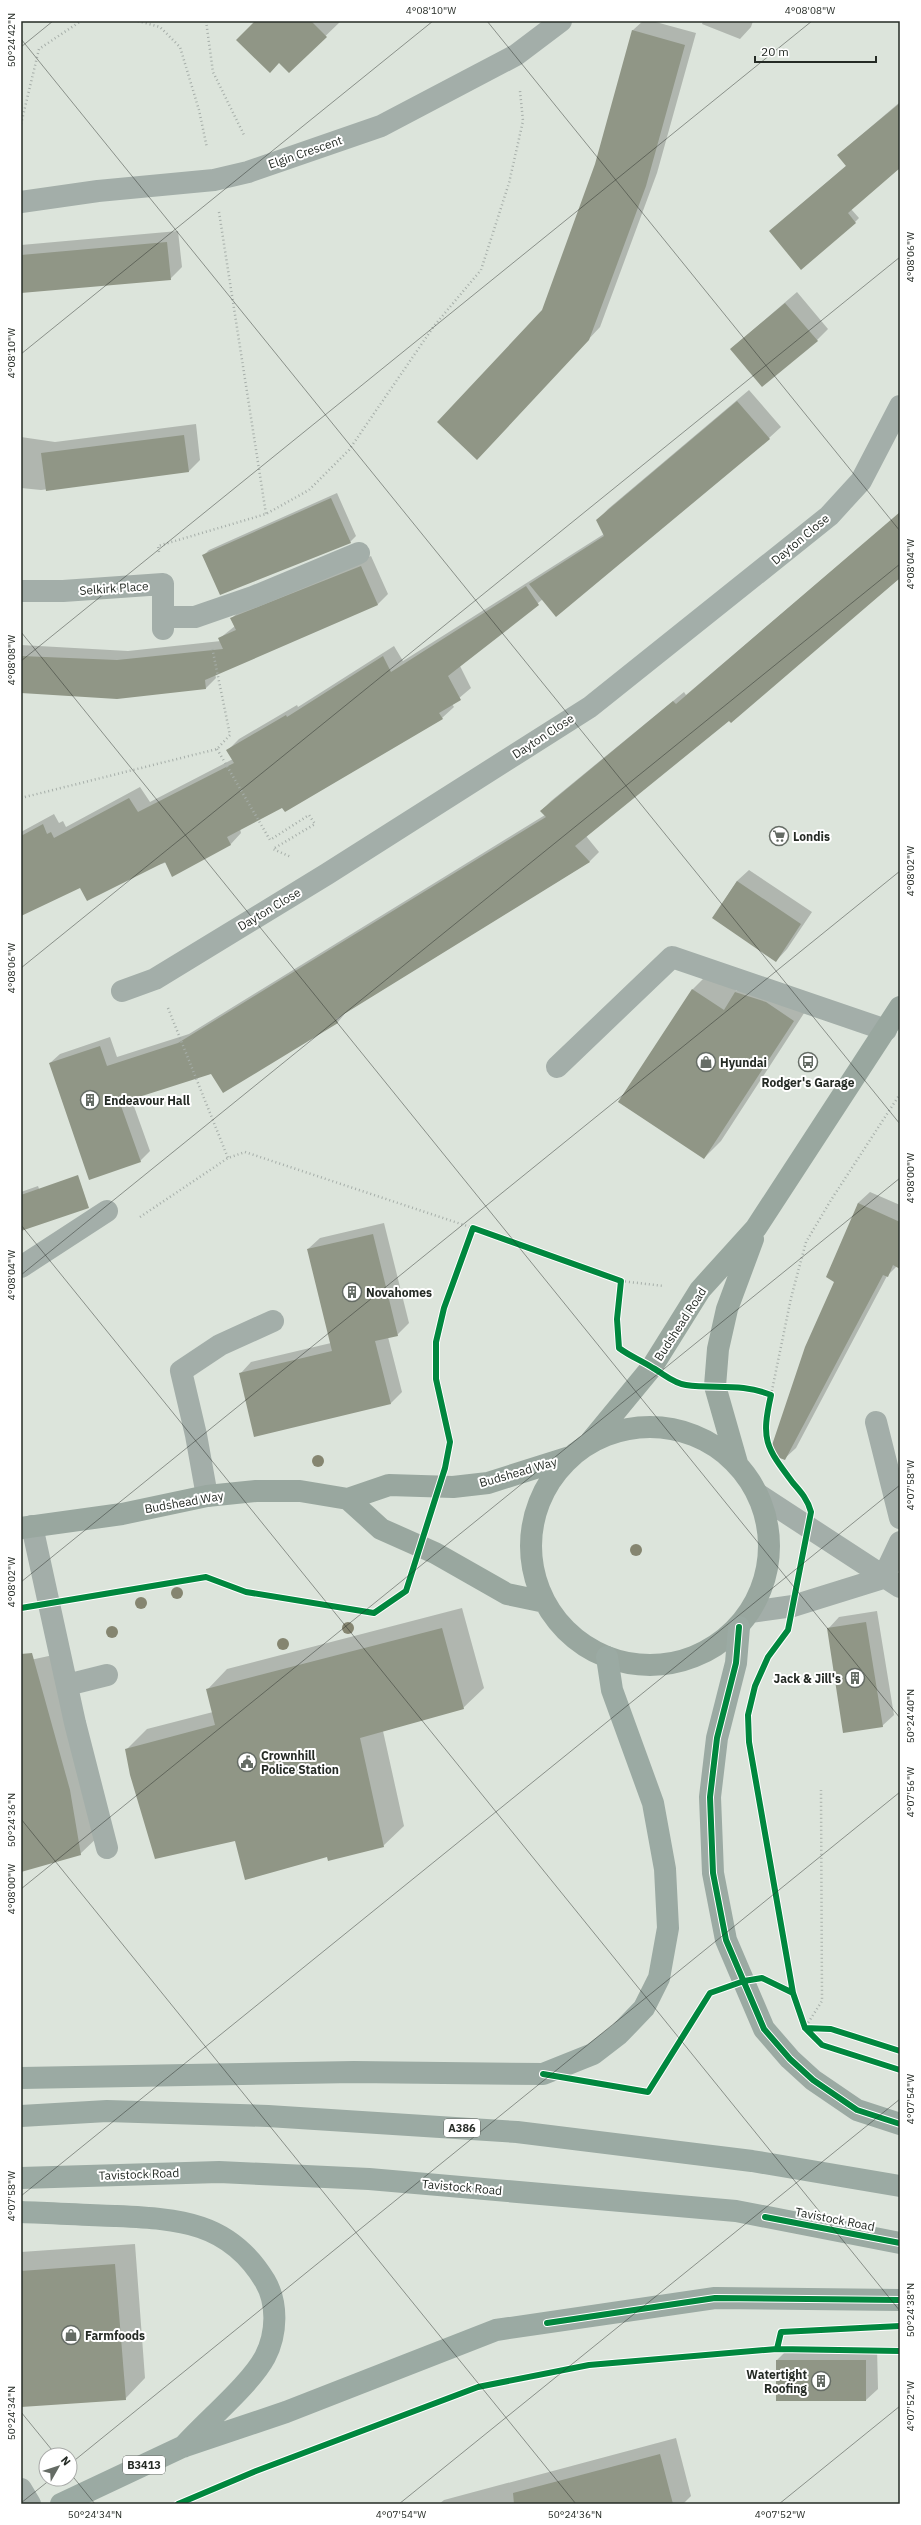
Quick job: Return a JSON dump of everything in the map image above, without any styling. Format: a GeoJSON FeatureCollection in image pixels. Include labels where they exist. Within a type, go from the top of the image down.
{"type":"FeatureCollection","features":[{"type":"Feature","properties":{"kind":"highway"},"geometry":{"type":"LineString","coordinates":[[745,1619],[736,1663],[717,1738],[710,1797],[713,1873],[726,1940],[764,2029],[790,2059],[813,2080],[857,2110],[900,2124]]}},
{"type":"Feature","properties":{"kind":"highway"},"geometry":{"type":"LineString","coordinates":[[21,2078],[354,2072],[543,2074],[593,2054],[619,2034],[644,2008],[659,1978],[668,1928],[665,1869],[653,1803],[612,1690],[607,1657]]}},
{"type":"Feature","properties":{"kind":"highway","name":"A386"},"geometry":{"type":"LineString","coordinates":[[21,2116],[107,2111],[268,2116],[517,2132],[752,2161],[900,2186]]}},
{"type":"Feature","properties":{"kind":"highway","name":"Tavistock Road"},"geometry":{"type":"LineString","coordinates":[[21,2178],[219,2172],[369,2180],[736,2211],[900,2243]]}},
{"type":"Feature","properties":{"kind":"highway"},"geometry":{"type":"LineString","coordinates":[[21,2212],[167,2218],[199,2225],[229,2240],[246,2255],[259,2272],[269,2288],[274,2307],[273,2335],[265,2356],[256,2371],[182,2447]]}},
{"type":"Feature","properties":{"kind":"highway"},"geometry":{"type":"LineString","coordinates":[[182,2447],[286,2412],[496,2330],[715,2298],[900,2300]]}},
{"type":"Feature","properties":{"kind":"highway","name":"B3413"},"geometry":{"type":"LineString","coordinates":[[61,2504],[182,2447]]}},
{"type":"Feature","properties":{"kind":"main road","name":"Budshead Road"},"geometry":{"type":"LineString","coordinates":[[591,1442],[652,1367],[700,1290],[756,1228],[900,1007]]}},
{"type":"Feature","properties":{"kind":"main road","name":"Budshead Road"},"geometry":{"type":"LineString","coordinates":[[737,1463],[715,1386],[717,1364],[728,1309],[756,1228]]}},
{"type":"Feature","properties":{"kind":"main road"},"geometry":{"type":"LineString","coordinates":[[667,1427],[705,1439],[737,1463],[759,1495],[770,1534],[766,1575],[745,1619],[711,1649],[678,1662],[642,1665],[607,1657],[572,1636],[546,1602],[532,1565],[532,1525],[545,1488],[570,1457],[591,1442],[628,1428],[667,1427]]}},
{"type":"Feature","properties":{"kind":"main road","name":"Budshead Way"},"geometry":{"type":"LineString","coordinates":[[27,1527],[122,1514],[207,1496],[256,1491],[300,1491],[348,1499],[389,1485],[453,1487],[488,1482],[570,1457]]}},
{"type":"Feature","properties":{"kind":"main road"},"geometry":{"type":"LineString","coordinates":[[348,1499],[382,1529],[435,1553],[507,1594],[546,1602]]}},
{"type":"Feature","properties":{"kind":"street","name":"Elgin Crescent"},"geometry":{"type":"LineString","coordinates":[[21,202],[98,191],[214,180],[248,172],[381,126],[516,55],[561,21]]}},
{"type":"Feature","properties":{"kind":"street","name":"Dayton Close"},"geometry":{"type":"LineString","coordinates":[[122,991],[156,979],[327,874],[590,707],[786,552],[829,516],[861,481],[900,406]]}},
{"type":"Feature","properties":{"kind":"street","name":"Selkirk Place"},"geometry":{"type":"LineString","coordinates":[[21,591],[63,592],[163,584],[163,623],[195,617],[253,597],[359,553]]}},
{"type":"Feature","properties":{"kind":"street"},"geometry":{"type":"LineString","coordinates":[[557,1067],[672,958],[886,1030]]}},
{"type":"Feature","properties":{"kind":"street"},"geometry":{"type":"LineString","coordinates":[[21,1267],[107,1211]]}},
{"type":"Feature","properties":{"kind":"street"},"geometry":{"type":"LineString","coordinates":[[207,1496],[196,1435],[181,1371],[220,1345],[273,1321]]}},
{"type":"Feature","properties":{"kind":"street"},"geometry":{"type":"LineString","coordinates":[[876,1422],[900,1518]]}},
{"type":"Feature","properties":{"kind":"street"},"geometry":{"type":"LineString","coordinates":[[759,1495],[891,1583]]}},
{"type":"Feature","properties":{"kind":"street"},"geometry":{"type":"LineString","coordinates":[[27,1527],[107,1848]]}},
{"type":"Feature","properties":{"kind":"street"},"geometry":{"type":"LineString","coordinates":[[891,1583],[900,1542]]}},
{"type":"Feature","properties":{"kind":"street"},"geometry":{"type":"LineString","coordinates":[[745,1619],[891,1583]]}},
{"type":"Feature","properties":{"kind":"street"},"geometry":{"type":"LineString","coordinates":[[67,1685],[107,1675]]}},
{"type":"Feature","properties":{"kind":"street"},"geometry":{"type":"LineString","coordinates":[[21,2489],[30,2504]]}},
{"type":"Feature","properties":{"kind":"path"},"geometry":{"type":"LineString","coordinates":[[21,124],[39,49],[81,21]]}},
{"type":"Feature","properties":{"kind":"path"},"geometry":{"type":"LineString","coordinates":[[138,21],[160,27],[180,47],[199,110],[214,180],[266,514]]}},
{"type":"Feature","properties":{"kind":"path"},"geometry":{"type":"LineString","coordinates":[[206,21],[213,72],[238,118],[247,141],[248,172]]}},
{"type":"Feature","properties":{"kind":"path"},"geometry":{"type":"LineString","coordinates":[[163,584],[158,546],[266,514],[309,490],[349,450],[434,326],[481,270],[509,183],[523,121],[516,55]]}},
{"type":"Feature","properties":{"kind":"path"},"geometry":{"type":"LineString","coordinates":[[21,798],[217,749],[230,736],[211,643]]}},
{"type":"Feature","properties":{"kind":"path"},"geometry":{"type":"LineString","coordinates":[[217,749],[270,840],[310,815],[315,824],[274,849],[327,874]]}},
{"type":"Feature","properties":{"kind":"path"},"geometry":{"type":"LineString","coordinates":[[156,979],[228,1158],[245,1152],[480,1231]]}},
{"type":"Feature","properties":{"kind":"path"},"geometry":{"type":"LineString","coordinates":[[769,1402],[791,1298],[806,1242],[831,1200],[900,1094]]}},
{"type":"Feature","properties":{"kind":"path"},"geometry":{"type":"LineString","coordinates":[[470,1236],[472,1228]]}},
{"type":"Feature","properties":{"kind":"path"},"geometry":{"type":"LineString","coordinates":[[613,1278],[621,1281],[700,1290]]}},
{"type":"Feature","properties":{"kind":"path"},"geometry":{"type":"LineString","coordinates":[[620,1289],[621,1281]]}},
{"type":"Feature","properties":{"kind":"path"},"geometry":{"type":"LineString","coordinates":[[764,1392],[771,1395]]}},
{"type":"Feature","properties":{"kind":"path"},"geometry":{"type":"LineString","coordinates":[[808,2030],[822,2001],[821,1790]]}},
{"type":"Feature","properties":{"kind":"path"},"geometry":{"type":"LineString","coordinates":[[802,2021],[808,2030]]}},
{"type":"Feature","properties":{"kind":"building"},"geometry":{"type":"Polygon","coordinates":[[[255,21],[311,21],[327,37],[289,73],[279,63],[270,73],[236,40],[255,21]]]}},
{"type":"Feature","properties":{"kind":"building"},"geometry":{"type":"Polygon","coordinates":[[[632,30],[685,45],[646,186],[589,340],[477,460],[437,422],[542,310],[595,164],[632,30]]]}},
{"type":"Feature","properties":{"kind":"building"},"geometry":{"type":"Polygon","coordinates":[[[900,103],[900,168],[848,213],[856,223],[801,270],[769,231],[846,166],[837,155],[900,103]]]}},
{"type":"Feature","properties":{"kind":"building"},"geometry":{"type":"Polygon","coordinates":[[[167,242],[171,280],[21,293],[21,255],[167,242]]]}},
{"type":"Feature","properties":{"kind":"building"},"geometry":{"type":"Polygon","coordinates":[[[785,303],[818,341],[762,387],[730,349],[785,303]]]}},
{"type":"Feature","properties":{"kind":"building"},"geometry":{"type":"Polygon","coordinates":[[[737,401],[770,439],[556,617],[529,584],[604,536],[596,520],[737,401]]]}},
{"type":"Feature","properties":{"kind":"building"},"geometry":{"type":"Polygon","coordinates":[[[184,435],[189,472],[46,491],[41,453],[184,435]]]}},
{"type":"Feature","properties":{"kind":"building"},"geometry":{"type":"Polygon","coordinates":[[[331,498],[351,543],[220,595],[202,555],[331,498]]]}},
{"type":"Feature","properties":{"kind":"building"},"geometry":{"type":"Polygon","coordinates":[[[900,512],[900,578],[731,723],[729,721],[575,846],[590,862],[336,1019],[338,1023],[223,1093],[211,1074],[120,1103],[141,1162],[89,1180],[49,1063],[100,1046],[107,1066],[178,1043],[546,817],[540,811],[673,701],[676,704],[900,512]]]}},
{"type":"Feature","properties":{"kind":"building"},"geometry":{"type":"Polygon","coordinates":[[[361,566],[378,605],[205,680],[206,689],[117,699],[21,693],[21,656],[117,660],[223,649],[218,638],[236,630],[230,618],[361,566]]]}},
{"type":"Feature","properties":{"kind":"building"},"geometry":{"type":"Polygon","coordinates":[[[526,586],[539,605],[448,676],[461,700],[439,713],[443,719],[285,812],[282,808],[227,837],[231,845],[172,877],[165,862],[87,901],[80,888],[21,916],[21,836],[43,824],[47,834],[51,832],[54,838],[129,798],[138,812],[234,763],[226,750],[286,715],[287,717],[383,656],[391,672],[526,586]]]}},
{"type":"Feature","properties":{"kind":"building"},"geometry":{"type":"Polygon","coordinates":[[[737,881],[801,924],[776,962],[712,918],[737,881]]]}},
{"type":"Feature","properties":{"kind":"building","name":"Hyundai"},"geometry":{"type":"Polygon","coordinates":[[[692,989],[724,1010],[735,992],[766,1002],[794,1021],[704,1159],[618,1102],[692,989]]]}},
{"type":"Feature","properties":{"kind":"building"},"geometry":{"type":"Polygon","coordinates":[[[78,1175],[89,1208],[21,1231],[21,1195],[78,1175]]]}},
{"type":"Feature","properties":{"kind":"building"},"geometry":{"type":"Polygon","coordinates":[[[858,1203],[900,1222],[900,1269],[893,1265],[888,1277],[883,1275],[785,1460],[769,1454],[805,1347],[834,1282],[826,1277],[858,1203]]]}},
{"type":"Feature","properties":{"kind":"building","name":"Novahomes"},"geometry":{"type":"Polygon","coordinates":[[[373,1234],[398,1336],[375,1341],[391,1404],[254,1437],[239,1373],[332,1351],[307,1249],[373,1234]]]}},
{"type":"Feature","properties":{"kind":"building","name":"Jack & Jill's"},"geometry":{"type":"Polygon","coordinates":[[[866,1622],[883,1727],[843,1733],[827,1628],[866,1622]]]}},
{"type":"Feature","properties":{"kind":"building","name":"Crownhill Police Station"},"geometry":{"type":"Polygon","coordinates":[[[442,1628],[464,1709],[360,1738],[384,1847],[328,1861],[327,1857],[245,1880],[235,1841],[155,1859],[130,1775],[125,1749],[215,1725],[206,1689],[442,1628]]]}},
{"type":"Feature","properties":{"kind":"building"},"geometry":{"type":"Polygon","coordinates":[[[32,1653],[70,1790],[81,1855],[21,1872],[21,1654],[32,1653]]]}},
{"type":"Feature","properties":{"kind":"building","name":"Farmfoods"},"geometry":{"type":"Polygon","coordinates":[[[115,2264],[126,2400],[21,2407],[21,2271],[115,2264]]]}},
{"type":"Feature","properties":{"kind":"building","name":"Watertight Roofing"},"geometry":{"type":"Polygon","coordinates":[[[776,2360],[866,2360],[866,2401],[776,2401],[776,2360]]]}},
{"type":"Feature","properties":{"kind":"building"},"geometry":{"type":"Polygon","coordinates":[[[660,2454],[673,2504],[514,2504],[513,2493],[660,2454]]]}},
{"type":"Feature","properties":{"kind":"cycle path"},"geometry":{"type":"LineString","coordinates":[[21,1608],[206,1577],[246,1592],[374,1613],[406,1591],[445,1468],[450,1442],[436,1379],[436,1342],[444,1308],[473,1228],[621,1281],[617,1319],[619,1348],[681,1384],[750,1389],[771,1395],[766,1423],[766,1433],[771,1451],[806,1500],[811,1512],[788,1630],[768,1657],[755,1686],[748,1715],[749,1742],[793,1993],[805,2028],[822,2045],[900,2070]]}},
{"type":"Feature","properties":{"kind":"cycle path"},"geometry":{"type":"LineString","coordinates":[[739,1627],[736,1663],[717,1738],[710,1797],[713,1873],[726,1940],[764,2029],[790,2059],[813,2080],[857,2110],[900,2124]]}},
{"type":"Feature","properties":{"kind":"cycle path"},"geometry":{"type":"LineString","coordinates":[[543,2074],[648,2092],[710,1993],[744,1981],[762,1978],[793,1993]]}},
{"type":"Feature","properties":{"kind":"cycle path"},"geometry":{"type":"LineString","coordinates":[[805,2028],[831,2029],[900,2051]]}},
{"type":"Feature","properties":{"kind":"cycle path"},"geometry":{"type":"LineString","coordinates":[[765,2217],[900,2243]]}},
{"type":"Feature","properties":{"kind":"cycle path"},"geometry":{"type":"LineString","coordinates":[[547,2323],[715,2298],[900,2300]]}},
{"type":"Feature","properties":{"kind":"cycle path"},"geometry":{"type":"LineString","coordinates":[[777,2349],[781,2332],[900,2326]]}},
{"type":"Feature","properties":{"kind":"cycle path"},"geometry":{"type":"LineString","coordinates":[[178,2504],[256,2471],[478,2387],[589,2365],[777,2349],[900,2351]]}},
{"type":"Feature","properties":{"kind":"place","name":"Londis"},"geometry":{"type":"Point","coordinates":[779,836]}},
{"type":"Feature","properties":{"kind":"place","name":"Hyundai"},"geometry":{"type":"Point","coordinates":[706,1062]}},
{"type":"Feature","properties":{"kind":"place","name":"Rodger's Garage"},"geometry":{"type":"Point","coordinates":[808,1062]}},
{"type":"Feature","properties":{"kind":"place","name":"Endeavour Hall"},"geometry":{"type":"Point","coordinates":[90,1100]}},
{"type":"Feature","properties":{"kind":"place","name":"Novahomes"},"geometry":{"type":"Point","coordinates":[352,1292]}},
{"type":"Feature","properties":{"kind":"place","name":"Jack & Jill's"},"geometry":{"type":"Point","coordinates":[855,1678]}},
{"type":"Feature","properties":{"kind":"place","name":"Crownhill Police Station"},"geometry":{"type":"Point","coordinates":[247,1762]}},
{"type":"Feature","properties":{"kind":"place","name":"Farmfoods"},"geometry":{"type":"Point","coordinates":[71,2335]}},
{"type":"Feature","properties":{"kind":"place","name":"Watertight Roofing"},"geometry":{"type":"Point","coordinates":[821,2381]}}]}
